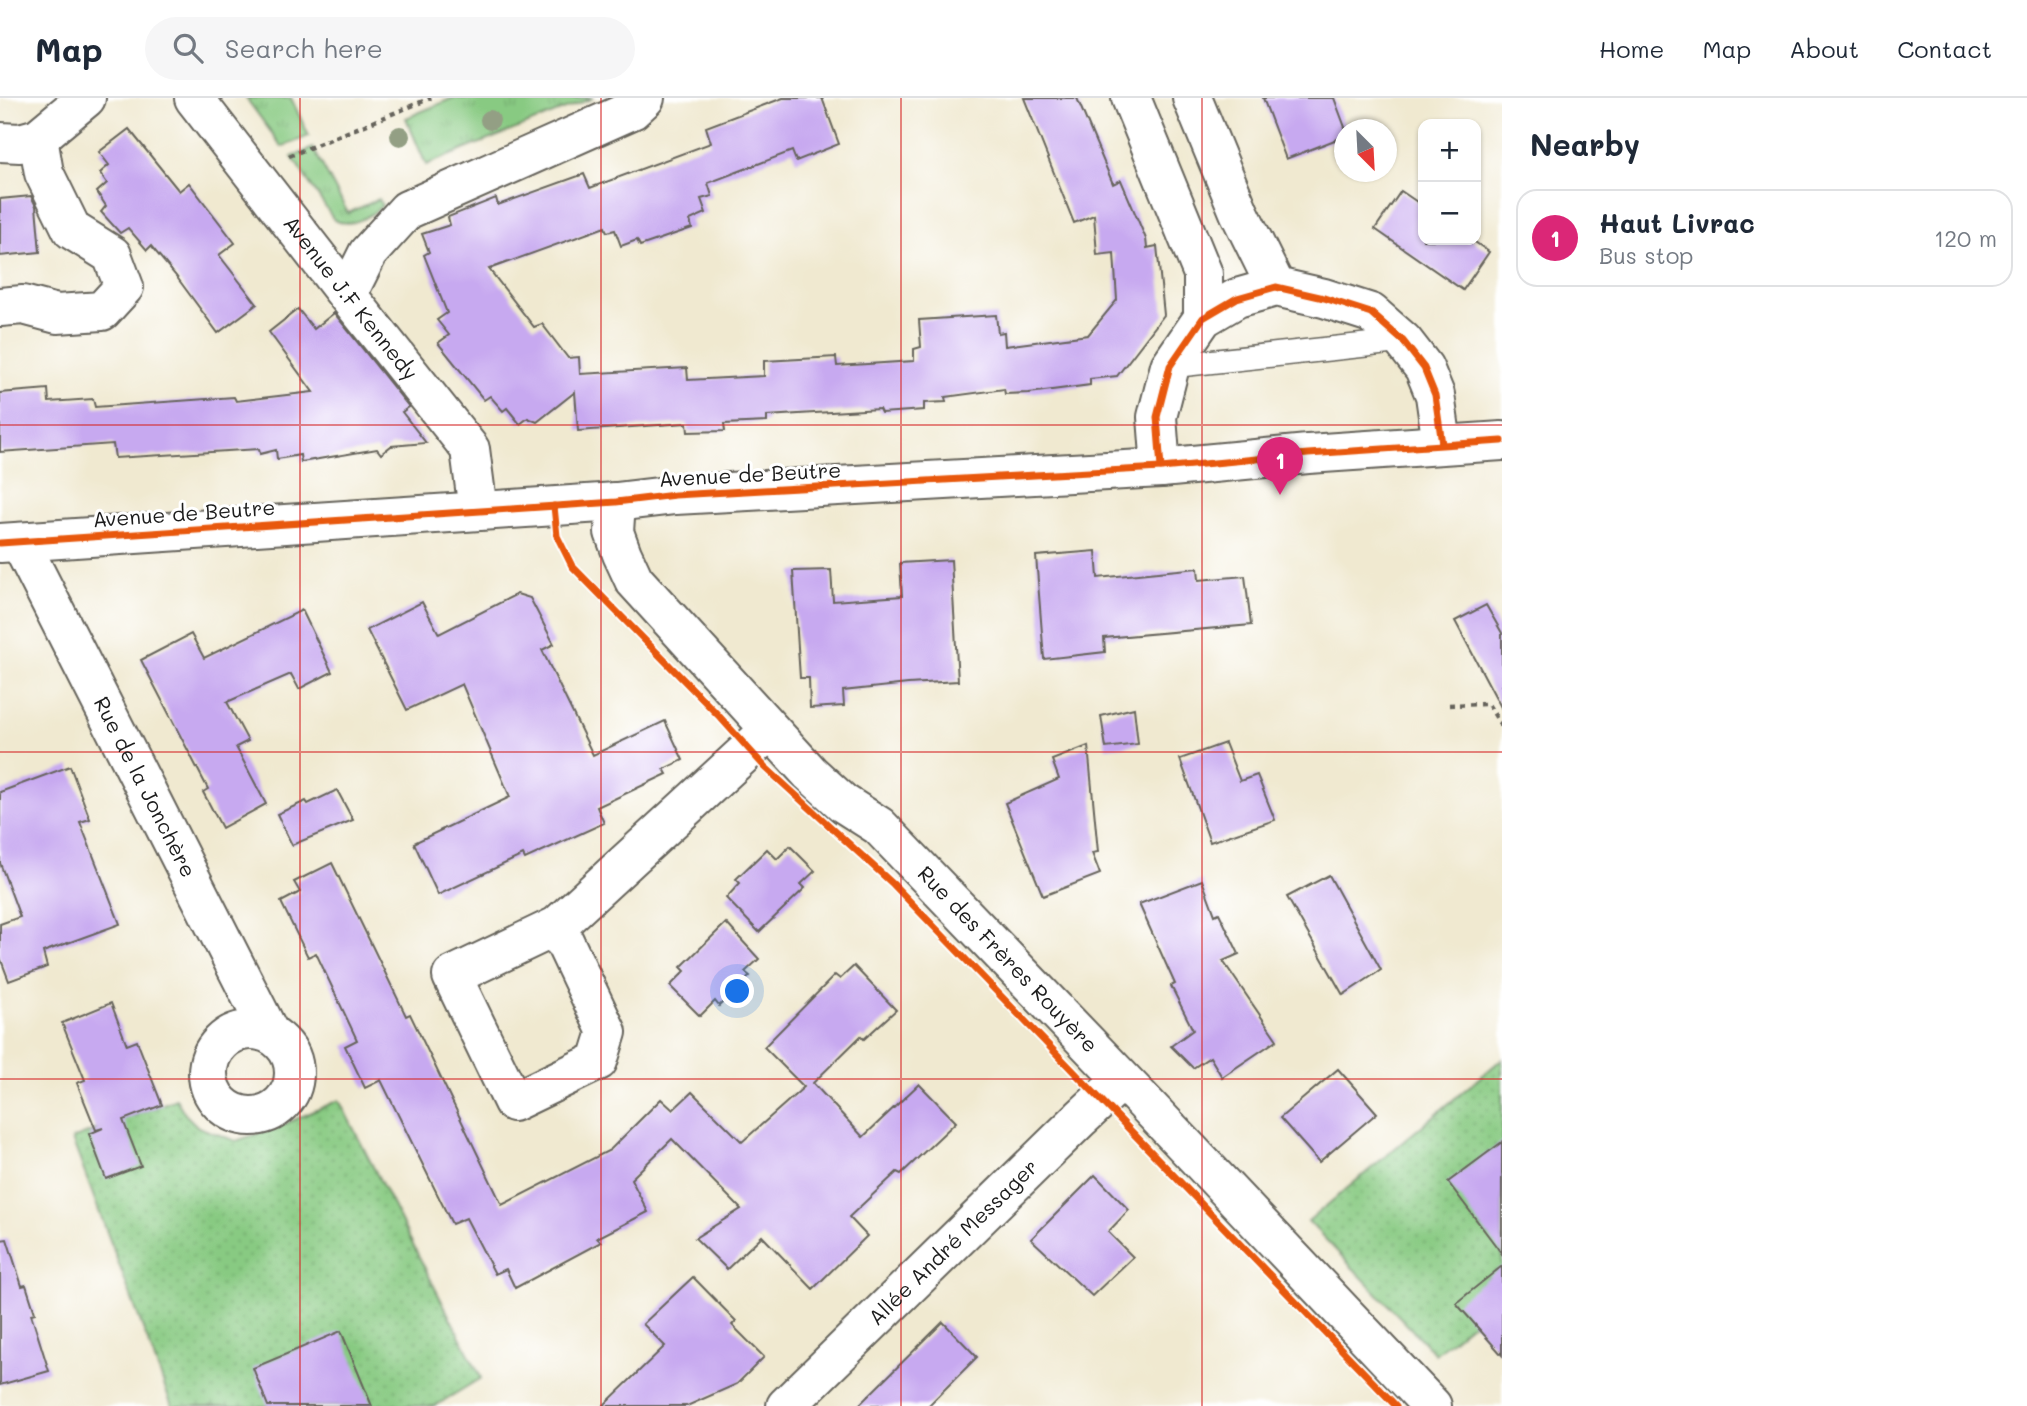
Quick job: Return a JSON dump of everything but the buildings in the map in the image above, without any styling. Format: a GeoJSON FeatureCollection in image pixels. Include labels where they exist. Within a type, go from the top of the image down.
{"type":"FeatureCollection","features":[{"type":"Feature","properties":{"kind":"street"},"geometry":{"type":"LineString","coordinates":[[0,142],[20,143],[38,138],[86,98]]}},
{"type":"Feature","properties":{"kind":"street","name":"Avenue J.F Kennedy"},"geometry":{"type":"LineString","coordinates":[[194,98],[470,450],[478,511]]}},
{"type":"Feature","properties":{"kind":"street"},"geometry":{"type":"LineString","coordinates":[[347,295],[368,253],[407,210],[632,110],[645,98]]}},
{"type":"Feature","properties":{"kind":"street"},"geometry":{"type":"LineString","coordinates":[[1131,98],[1203,274],[1203,318]]}},
{"type":"Feature","properties":{"kind":"street"},"geometry":{"type":"LineString","coordinates":[[1192,98],[1239,212],[1276,287]]}},
{"type":"Feature","properties":{"kind":"street"},"geometry":{"type":"LineString","coordinates":[[0,307],[23,305],[57,314],[102,311],[124,287],[112,255],[72,230],[44,173],[38,138]]}},
{"type":"Feature","properties":{"kind":"street"},"geometry":{"type":"LineString","coordinates":[[1161,468],[1157,416],[1170,366],[1203,318],[1237,298],[1276,287],[1371,313],[1403,341],[1424,368],[1434,395],[1442,444]]}},
{"type":"Feature","properties":{"kind":"street","name":"Avenue de Beutre"},"geometry":{"type":"LineString","coordinates":[[10,543],[617,502],[675,495],[1161,468],[1308,454],[1502,441]]}},
{"type":"Feature","properties":{"kind":"street","name":"Rue des Frères Rouyère"},"geometry":{"type":"LineString","coordinates":[[617,502],[614,532],[634,580],[810,773],[843,803],[879,826],[1432,1406]]}},
{"type":"Feature","properties":{"kind":"street","name":"Rue de la Jonchère"},"geometry":{"type":"LineString","coordinates":[[10,543],[269,1032]]}},
{"type":"Feature","properties":{"kind":"street"},"geometry":{"type":"LineString","coordinates":[[557,926],[607,1032],[598,1061],[513,1102],[452,976],[557,926],[770,730]]}},
{"type":"Feature","properties":{"kind":"street","name":"Allée André Messager"},"geometry":{"type":"LineString","coordinates":[[786,1406],[1122,1080]]}},
{"type":"Feature","properties":{"kind":"lane"},"geometry":{"type":"LineString","coordinates":[[1170,366],[1403,341]]}},
{"type":"Feature","properties":{"kind":"path"},"geometry":{"type":"LineString","coordinates":[[255,177],[284,158],[431,98]]}},
{"type":"Feature","properties":{"kind":"path"},"geometry":{"type":"LineString","coordinates":[[1449,705],[1488,704],[1502,727]]}},
{"type":"Feature","properties":{"kind":"green space"},"geometry":{"type":"Polygon","coordinates":[[[246,98],[291,98],[309,136],[282,147],[246,98]]]}},
{"type":"Feature","properties":{"kind":"green space"},"geometry":{"type":"Polygon","coordinates":[[[453,98],[593,98],[426,165],[406,118],[453,98]]]}},
{"type":"Feature","properties":{"kind":"green space"},"geometry":{"type":"Polygon","coordinates":[[[313,148],[348,213],[379,199],[382,206],[366,218],[353,222],[334,220],[292,157],[313,148]]]}},
{"type":"Feature","properties":{"kind":"green space"},"geometry":{"type":"Polygon","coordinates":[[[1502,1059],[1502,1298],[1435,1354],[1308,1221],[1502,1059]]]}},
{"type":"Feature","properties":{"kind":"green space"},"geometry":{"type":"Polygon","coordinates":[[[176,1099],[185,1114],[198,1127],[236,1141],[280,1126],[339,1100],[481,1378],[435,1406],[172,1406],[72,1139],[176,1099]]]}},
{"type":"Feature","properties":{"kind":"cycle path"},"geometry":{"type":"LineString","coordinates":[[1161,468],[1157,417],[1170,366],[1203,318],[1237,298],[1276,287],[1371,313],[1403,341],[1424,368],[1435,395],[1442,444]]}},
{"type":"Feature","properties":{"kind":"cycle path"},"geometry":{"type":"LineString","coordinates":[[0,543],[616,502],[675,495],[1161,468],[1308,454],[1502,441]]}},
{"type":"Feature","properties":{"kind":"cycle path"},"geometry":{"type":"LineString","coordinates":[[554,506],[557,536],[572,566],[718,715],[765,767],[893,884],[1396,1406]]}},
{"type":"Feature","properties":{"kind":"place","name":"Haut Livrac"},"geometry":{"type":"Point","coordinates":[1280,495]}}]}
